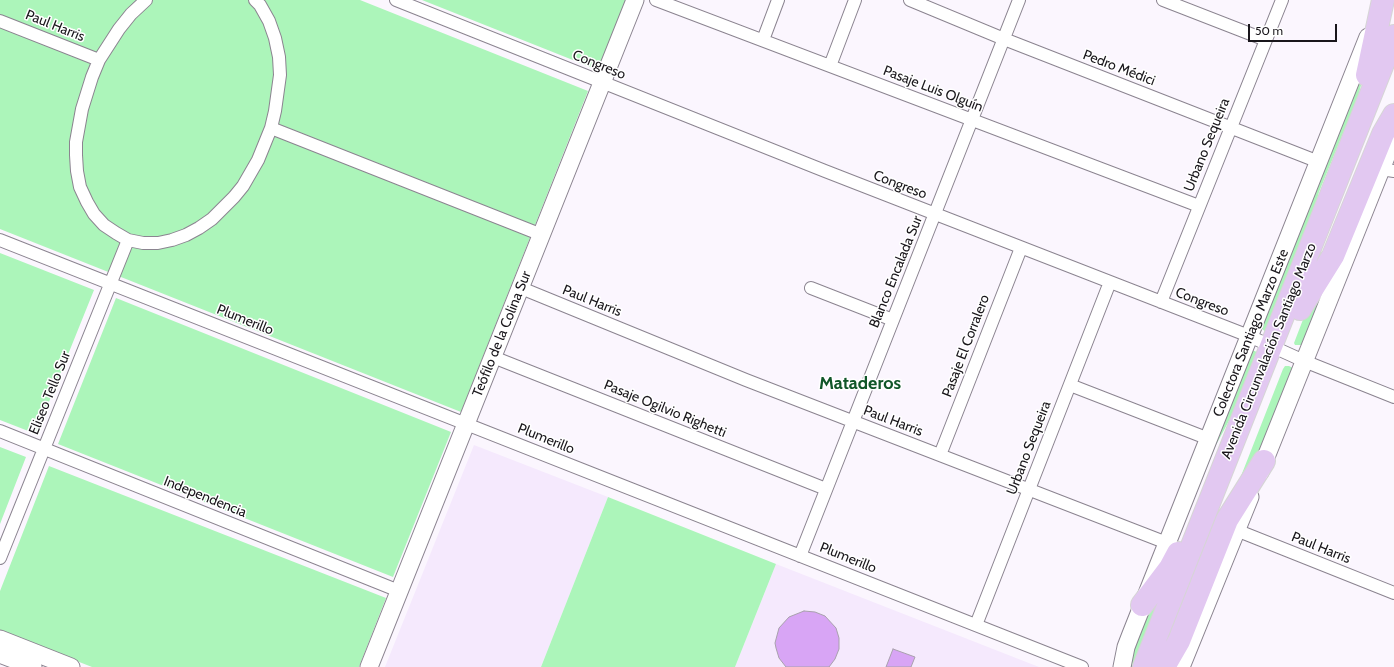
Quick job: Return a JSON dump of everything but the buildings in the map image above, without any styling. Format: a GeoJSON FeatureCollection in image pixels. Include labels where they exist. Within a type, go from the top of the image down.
{"type":"FeatureCollection","features":[{"type":"Feature","properties":{"kind":"highway"},"geometry":{"type":"LineString","coordinates":[[1313,240],[1321,201],[1364,87],[1383,0]]}},
{"type":"Feature","properties":{"kind":"highway","name":"Avenida Circunvalación Santiago Marzo"},"geometry":{"type":"LineString","coordinates":[[1158,667],[1277,349],[1313,240],[1394,36]]}},
{"type":"Feature","properties":{"kind":"highway","name":"Avenida Circunvalación Santiago Marzo"},"geometry":{"type":"LineString","coordinates":[[1144,667],[1250,398],[1300,309],[1394,73]]}},
{"type":"Feature","properties":{"kind":"highway"},"geometry":{"type":"LineString","coordinates":[[1300,309],[1333,256],[1383,134],[1394,115]]}},
{"type":"Feature","properties":{"kind":"highway"},"geometry":{"type":"LineString","coordinates":[[1142,605],[1175,560],[1220,448],[1250,398]]}},
{"type":"Feature","properties":{"kind":"highway"},"geometry":{"type":"LineString","coordinates":[[1164,667],[1179,641],[1225,524],[1264,461]]}},
{"type":"Feature","properties":{"kind":"street"},"geometry":{"type":"LineString","coordinates":[[146,0],[131,14],[119,29],[99,60],[86,94],[78,125],[76,155],[80,187],[94,214],[104,225],[116,234],[128,240],[143,243],[158,243],[172,240],[193,232],[212,219],[224,208],[243,186],[258,160],[271,128],[278,94],[279,57],[276,38],[269,21],[260,5],[255,0]]}},
{"type":"Feature","properties":{"kind":"street","name":"Congreso"},"geometry":{"type":"LineString","coordinates":[[396,0],[602,83],[1249,336],[1304,361],[1394,397]]}},
{"type":"Feature","properties":{"kind":"street","name":"Teófilo de la Colina Sur"},"geometry":{"type":"LineString","coordinates":[[369,667],[635,0]]}},
{"type":"Feature","properties":{"kind":"street","name":"Pasaje Luis Olguín"},"geometry":{"type":"LineString","coordinates":[[656,0],[1199,206]]}},
{"type":"Feature","properties":{"kind":"street"},"geometry":{"type":"LineString","coordinates":[[763,40],[778,0]]}},
{"type":"Feature","properties":{"kind":"street"},"geometry":{"type":"LineString","coordinates":[[830,66],[855,0]]}},
{"type":"Feature","properties":{"kind":"street","name":"Pedro Médici"},"geometry":{"type":"LineString","coordinates":[[910,0],[1004,39],[1319,162]]}},
{"type":"Feature","properties":{"kind":"street","name":"Blanco Encalada Sur"},"geometry":{"type":"LineString","coordinates":[[800,556],[1019,0]]}},
{"type":"Feature","properties":{"kind":"street"},"geometry":{"type":"LineString","coordinates":[[1163,0],[1266,40]]}},
{"type":"Feature","properties":{"kind":"street","name":"Urbano Sequeira"},"geometry":{"type":"LineString","coordinates":[[1161,302],[1282,0]]}},
{"type":"Feature","properties":{"kind":"street","name":"Colectora Santiago Marzo Este"},"geometry":{"type":"LineString","coordinates":[[1122,667],[1128,640],[1383,0]]}},
{"type":"Feature","properties":{"kind":"street","name":"Paul Harris"},"geometry":{"type":"LineString","coordinates":[[0,20],[99,60]]}},
{"type":"Feature","properties":{"kind":"street"},"geometry":{"type":"LineString","coordinates":[[271,128],[542,235]]}},
{"type":"Feature","properties":{"kind":"street"},"geometry":{"type":"LineString","coordinates":[[1181,667],[1304,361],[1388,170],[1394,137]]}},
{"type":"Feature","properties":{"kind":"street","name":"Plumerillo"},"geometry":{"type":"LineString","coordinates":[[0,240],[1082,667]]}},
{"type":"Feature","properties":{"kind":"street","name":"Eliseo Tello Sur"},"geometry":{"type":"LineString","coordinates":[[0,558],[128,240]]}},
{"type":"Feature","properties":{"kind":"street","name":"Pasaje El Corralero"},"geometry":{"type":"LineString","coordinates":[[940,455],[1021,248]]}},
{"type":"Feature","properties":{"kind":"street","name":"Urbano Sequeira"},"geometry":{"type":"LineString","coordinates":[[976,625],[1110,282]]}},
{"type":"Feature","properties":{"kind":"street","name":"Paul Harris"},"geometry":{"type":"LineString","coordinates":[[520,288],[746,380],[1167,543]]}},
{"type":"Feature","properties":{"kind":"street"},"geometry":{"type":"LineString","coordinates":[[811,288],[893,320]]}},
{"type":"Feature","properties":{"kind":"street","name":"Pasaje Ogilvio Righetti"},"geometry":{"type":"LineString","coordinates":[[493,357],[826,489]]}},
{"type":"Feature","properties":{"kind":"street"},"geometry":{"type":"LineString","coordinates":[[1070,385],[1209,438]]}},
{"type":"Feature","properties":{"kind":"street","name":"Independencia"},"geometry":{"type":"LineString","coordinates":[[0,431],[399,591]]}},
{"type":"Feature","properties":{"kind":"street","name":"Paul Harris"},"geometry":{"type":"LineString","coordinates":[[1236,530],[1394,593]]}},
{"type":"Feature","properties":{"kind":"street"},"geometry":{"type":"LineString","coordinates":[[0,639],[71,667]]}},
{"type":"Feature","properties":{"kind":"street"},"geometry":{"type":"LineString","coordinates":[[0,654],[32,667]]}},
{"type":"Feature","properties":{"kind":"shaded area"},"geometry":{"type":"Polygon","coordinates":[[[474,445],[608,497],[541,667],[385,667],[474,445]]]}},
{"type":"Feature","properties":{"kind":"shaded area"},"geometry":{"type":"Polygon","coordinates":[[[776,564],[1039,667],[735,667],[776,564]]]}},
{"type":"Feature","properties":{"kind":"green space"},"geometry":{"type":"Polygon","coordinates":[[[0,0],[360,0],[588,91],[461,412],[0,229],[0,0]]]}},
{"type":"Feature","properties":{"kind":"green space"},"geometry":{"type":"Polygon","coordinates":[[[422,0],[626,0],[598,70],[422,0]]]}},
{"type":"Feature","properties":{"kind":"green space"},"geometry":{"type":"Polygon","coordinates":[[[1362,73],[1364,74],[1358,97],[1319,192],[1307,240],[1267,333],[1261,328],[1362,73]]]}},
{"type":"Feature","properties":{"kind":"green space"},"geometry":{"type":"Polygon","coordinates":[[[0,253],[94,290],[36,434],[0,420],[0,253]]]}},
{"type":"Feature","properties":{"kind":"green space"},"geometry":{"type":"Polygon","coordinates":[[[1335,262],[1303,345],[1295,345],[1294,343],[1304,317],[1335,262]]]}},
{"type":"Feature","properties":{"kind":"green space"},"geometry":{"type":"Polygon","coordinates":[[[116,298],[451,432],[393,577],[58,444],[116,298]]]}},
{"type":"Feature","properties":{"kind":"green space"},"geometry":{"type":"Polygon","coordinates":[[[1252,350],[1257,352],[1245,391],[1216,445],[1168,564],[1249,354],[1252,350]]]}},
{"type":"Feature","properties":{"kind":"green space"},"geometry":{"type":"Polygon","coordinates":[[[1285,366],[1293,368],[1256,465],[1232,499],[1283,369],[1285,366]]]}},
{"type":"Feature","properties":{"kind":"green space"},"geometry":{"type":"Polygon","coordinates":[[[0,447],[26,457],[0,524],[0,447]]]}},
{"type":"Feature","properties":{"kind":"green space"},"geometry":{"type":"Polygon","coordinates":[[[49,466],[386,598],[359,667],[92,667],[0,631],[0,591],[49,466]]]}},
{"type":"Feature","properties":{"kind":"green space"},"geometry":{"type":"Polygon","coordinates":[[[608,497],[776,564],[735,667],[541,667],[608,497]]]}},
{"type":"Feature","properties":{"kind":"green space"},"geometry":{"type":"Polygon","coordinates":[[[1171,572],[1137,667],[1128,667],[1143,621],[1171,572]]]}},
{"type":"Feature","properties":{"kind":"district","name":"Mataderos"},"geometry":{"type":"Point","coordinates":[860,384]}}]}
